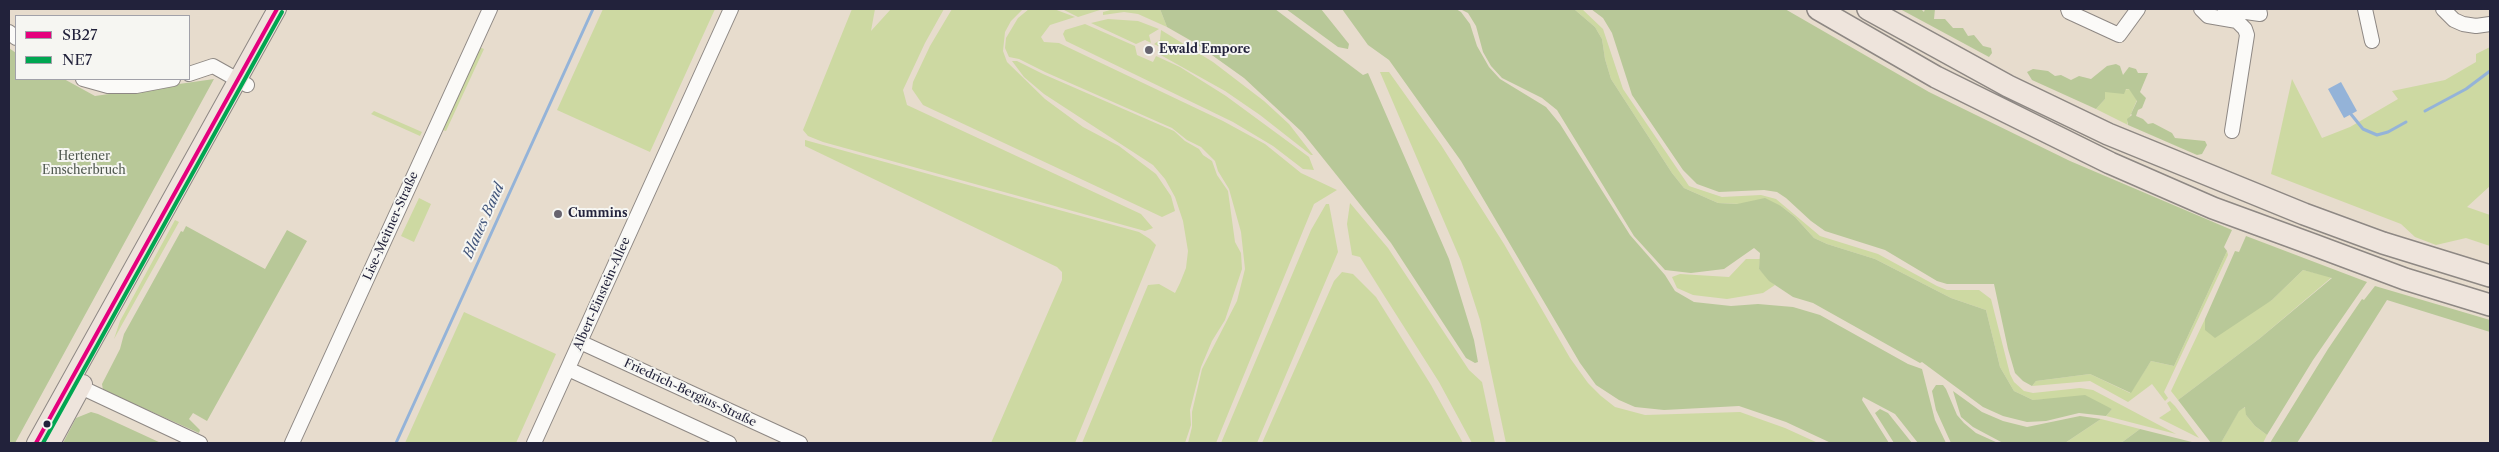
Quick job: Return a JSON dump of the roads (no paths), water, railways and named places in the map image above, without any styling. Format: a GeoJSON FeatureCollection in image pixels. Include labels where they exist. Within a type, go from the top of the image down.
{"type":"FeatureCollection","features":[{"type":"Feature","properties":{"kind":"highway"},"geometry":{"type":"LineString","coordinates":[[1818,9],[1944,82],[2110,163],[2213,208],[2314,246],[2405,279],[2490,305]]}},
{"type":"Feature","properties":{"kind":"highway"},"geometry":{"type":"LineString","coordinates":[[1868,9],[2008,86],[2108,134],[2304,214],[2383,243],[2490,276]]}},
{"type":"Feature","properties":{"kind":"main road"},"geometry":{"type":"LineString","coordinates":[[51,443],[76,386],[242,82],[276,9]]}},
{"type":"Feature","properties":{"kind":"main road"},"geometry":{"type":"LineString","coordinates":[[242,82],[289,9]]}},
{"type":"Feature","properties":{"kind":"main road"},"geometry":{"type":"LineString","coordinates":[[36,443],[76,386]]}},
{"type":"Feature","properties":{"kind":"street","name":"Lise-Meitner-Straße"},"geometry":{"type":"LineString","coordinates":[[292,443],[490,9]]}},
{"type":"Feature","properties":{"kind":"street","name":"Albert-Einstein-Allee"},"geometry":{"type":"LineString","coordinates":[[534,443],[732,9]]}},
{"type":"Feature","properties":{"kind":"street"},"geometry":{"type":"LineString","coordinates":[[2068,9],[2069,12],[2120,35],[2138,9]]}},
{"type":"Feature","properties":{"kind":"street"},"geometry":{"type":"LineString","coordinates":[[2201,9],[2208,16],[2237,21],[2245,29],[2247,35],[2232,131]]}},
{"type":"Feature","properties":{"kind":"street"},"geometry":{"type":"LineString","coordinates":[[2225,9],[2260,11]]}},
{"type":"Feature","properties":{"kind":"street"},"geometry":{"type":"LineString","coordinates":[[2365,9],[2372,41]]}},
{"type":"Feature","properties":{"kind":"street"},"geometry":{"type":"LineString","coordinates":[[2444,9],[2454,20],[2463,24],[2476,26],[2490,24]]}},
{"type":"Feature","properties":{"kind":"street"},"geometry":{"type":"LineString","coordinates":[[190,74],[213,66],[242,82]]}},
{"type":"Feature","properties":{"kind":"street"},"geometry":{"type":"LineString","coordinates":[[87,80],[108,86],[136,86],[168,80]]}},
{"type":"Feature","properties":{"kind":"street","name":"Friedrich-Bergius-Straße"},"geometry":{"type":"LineString","coordinates":[[580,342],[800,443]]}},
{"type":"Feature","properties":{"kind":"street"},"geometry":{"type":"LineString","coordinates":[[568,369],[730,443]]}},
{"type":"Feature","properties":{"kind":"street"},"geometry":{"type":"LineString","coordinates":[[76,386],[200,443]]}},
{"type":"Feature","properties":{"kind":"water"},"geometry":{"type":"Polygon","coordinates":[[[2341,82],[2357,111],[2344,118],[2328,89],[2341,82]]]}},
{"type":"Feature","properties":{"kind":"waterway","name":"Blaues Band"},"geometry":{"type":"LineString","coordinates":[[396,443],[593,9]]}},
{"type":"Feature","properties":{"kind":"waterway"},"geometry":{"type":"LineString","coordinates":[[2425,111],[2466,89],[2490,71]]}},
{"type":"Feature","properties":{"kind":"waterway"},"geometry":{"type":"LineString","coordinates":[[2350,113],[2363,129],[2377,135],[2388,132],[2406,122]]}},
{"type":"Feature","properties":{"kind":"place","name":"Ewald Empore"},"geometry":{"type":"Point","coordinates":[1149,50]}},
{"type":"Feature","properties":{"kind":"place","name":"Cummins"},"geometry":{"type":"Point","coordinates":[558,214]}},
{"type":"Feature","properties":{"kind":"park label","name":"Hertener Emscherbruch"},"geometry":{"type":"Point","coordinates":[84,164]}}]}
